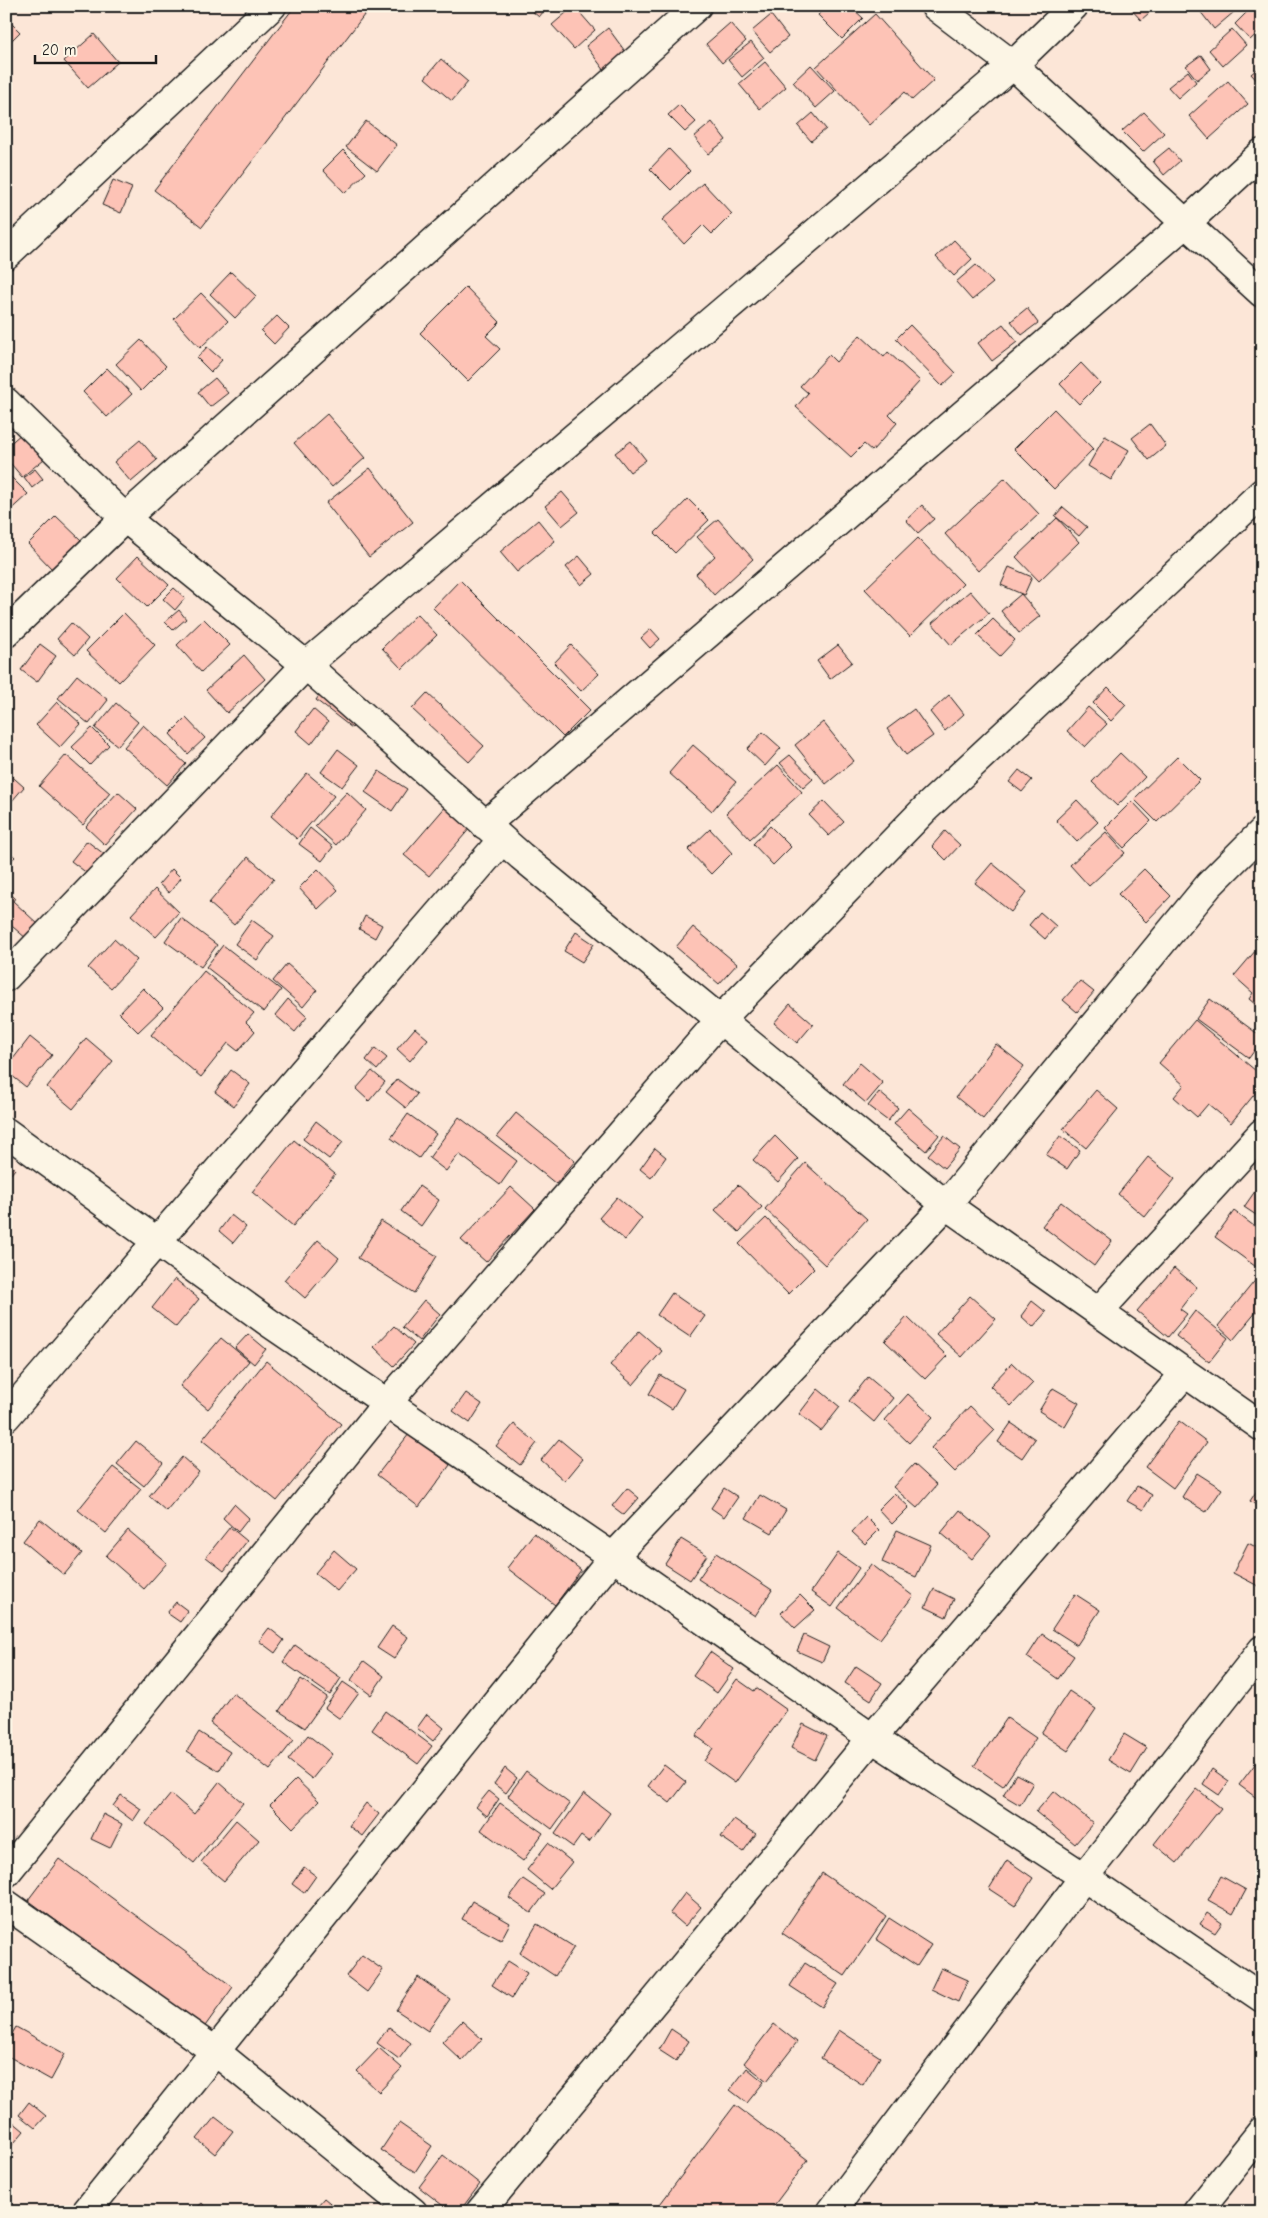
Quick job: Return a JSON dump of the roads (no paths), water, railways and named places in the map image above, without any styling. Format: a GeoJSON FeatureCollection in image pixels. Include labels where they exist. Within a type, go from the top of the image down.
{"type":"FeatureCollection","features":[{"type":"Feature","properties":{"kind":"street"},"geometry":{"type":"LineString","coordinates":[[6,255],[272,6]]}},
{"type":"Feature","properties":{"kind":"street"},"geometry":{"type":"LineString","coordinates":[[6,633],[125,518],[697,6]]}},
{"type":"Feature","properties":{"kind":"street"},"geometry":{"type":"LineString","coordinates":[[935,6],[1013,65],[1262,293]]}},
{"type":"Feature","properties":{"kind":"street"},"geometry":{"type":"LineString","coordinates":[[6,977],[306,665],[1013,65],[1074,6]]}},
{"type":"Feature","properties":{"kind":"street"},"geometry":{"type":"LineString","coordinates":[[6,1417],[156,1241],[493,832],[1186,223],[1262,153]]}},
{"type":"Feature","properties":{"kind":"street"},"geometry":{"type":"LineString","coordinates":[[6,402],[125,518],[306,665],[493,832],[946,1205],[1262,1427]]}},
{"type":"Feature","properties":{"kind":"street"},"geometry":{"type":"LineString","coordinates":[[6,1873],[387,1403],[720,1020],[926,808],[1262,493]]}},
{"type":"Feature","properties":{"kind":"street"},"geometry":{"type":"LineString","coordinates":[[86,2212],[613,1557],[946,1205],[1209,885],[1262,832]]}},
{"type":"Feature","properties":{"kind":"street"},"geometry":{"type":"LineString","coordinates":[[6,1132],[268,1322],[613,1557],[872,1738],[1084,1877],[1262,1998]]}},
{"type":"Feature","properties":{"kind":"street"},"geometry":{"type":"LineString","coordinates":[[1098,1312],[1262,1133]]}},
{"type":"Feature","properties":{"kind":"street"},"geometry":{"type":"LineString","coordinates":[[480,2212],[872,1738],[1185,1373]]}},
{"type":"Feature","properties":{"kind":"street"},"geometry":{"type":"LineString","coordinates":[[831,2212],[1084,1877],[1262,1650]]}},
{"type":"Feature","properties":{"kind":"street"},"geometry":{"type":"LineString","coordinates":[[6,1904],[215,2050],[413,2212]]}},
{"type":"Feature","properties":{"kind":"street"},"geometry":{"type":"LineString","coordinates":[[1197,2212],[1262,2131]]}}]}
